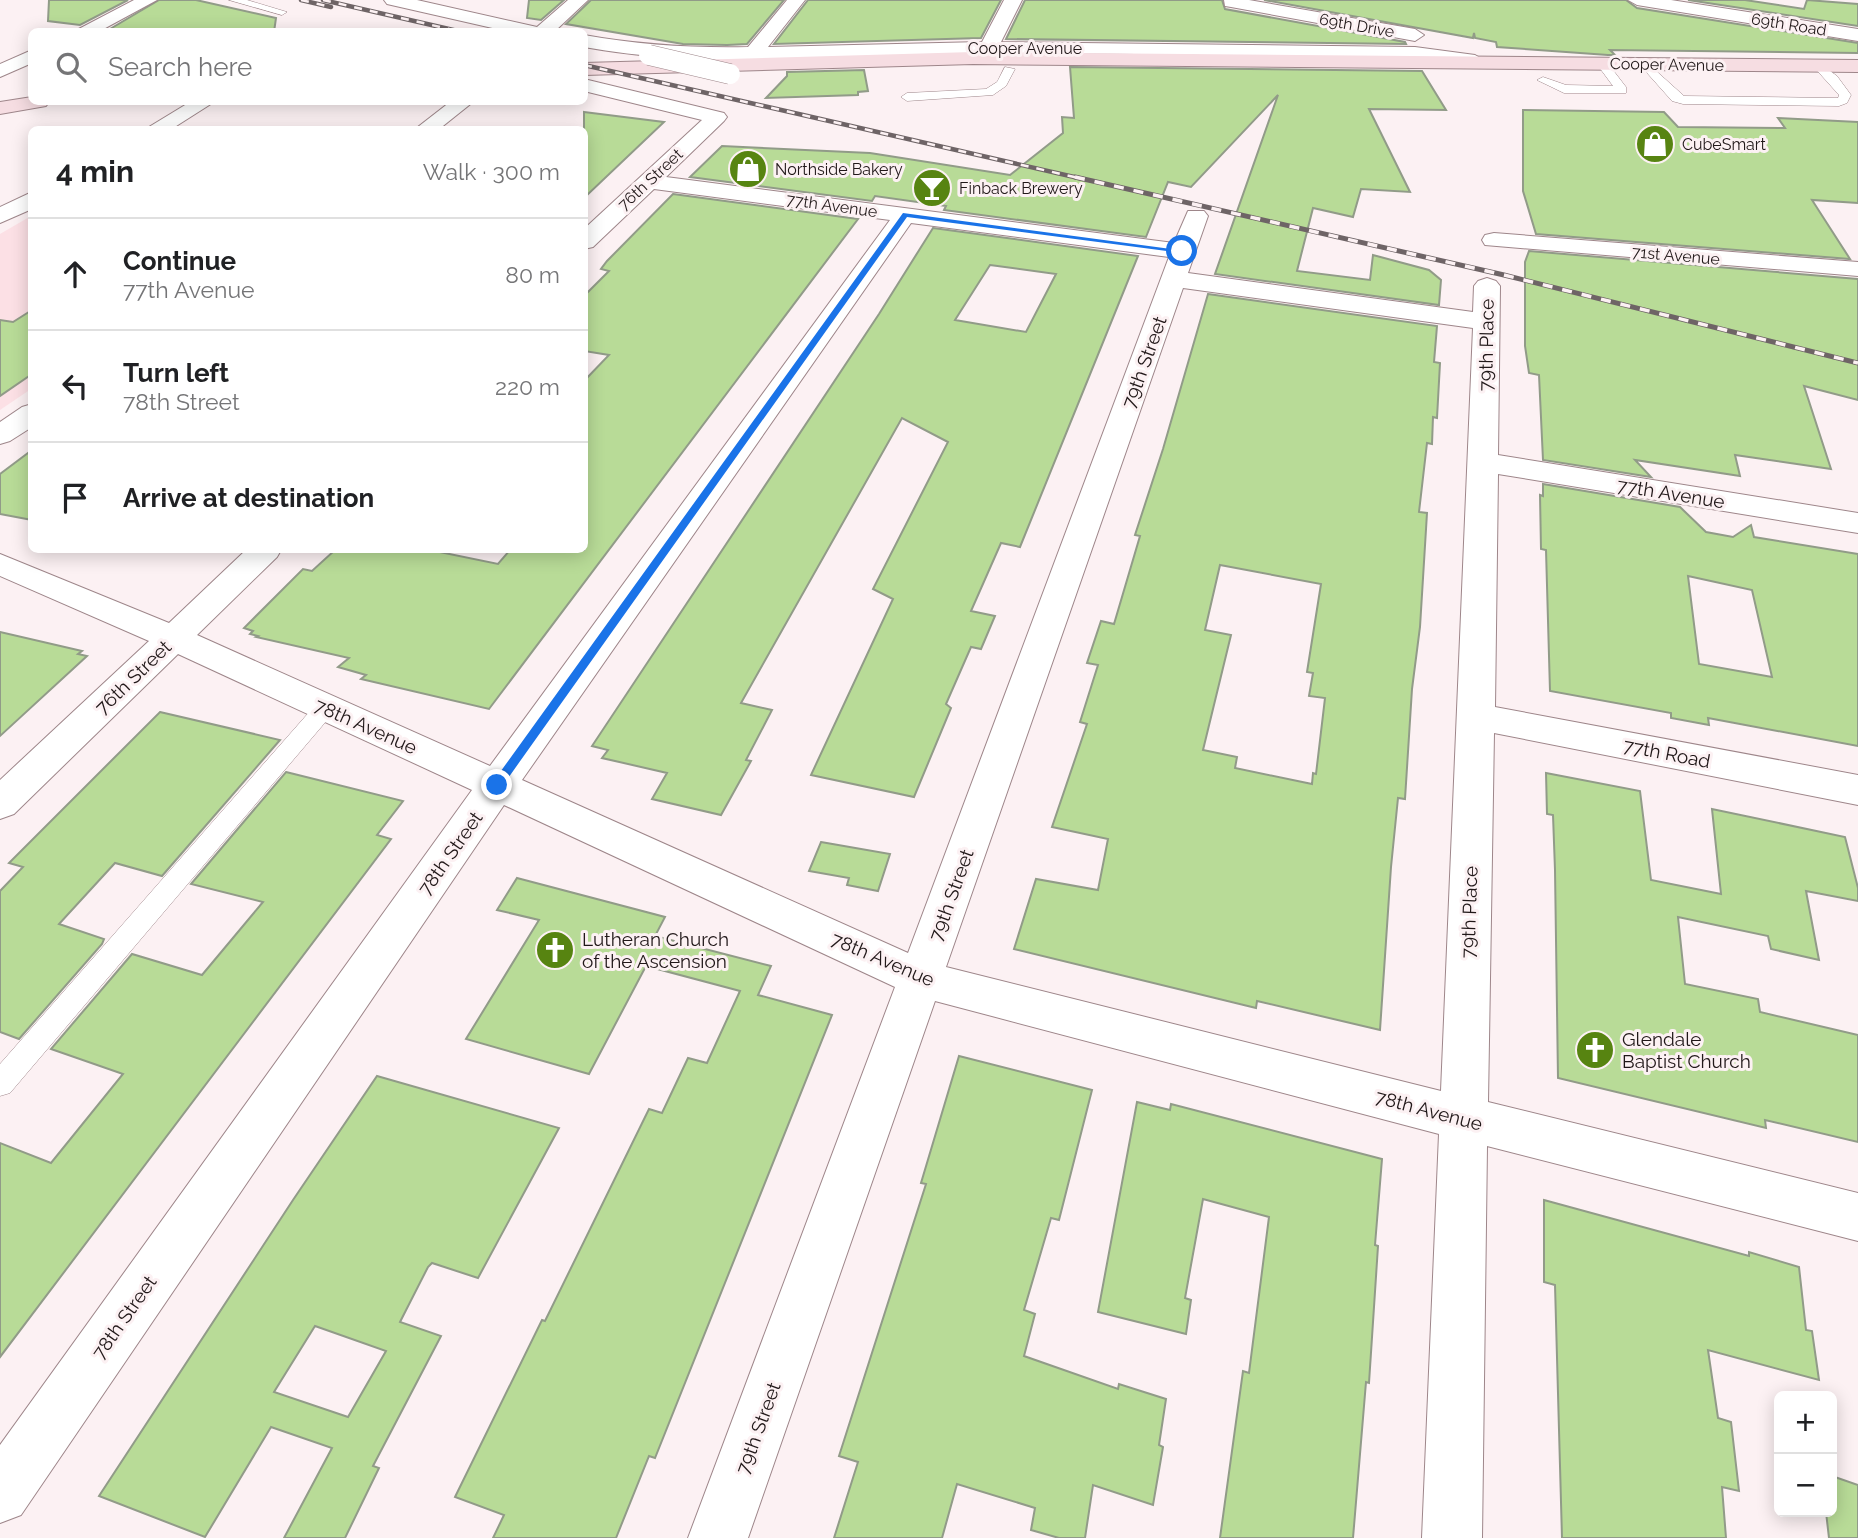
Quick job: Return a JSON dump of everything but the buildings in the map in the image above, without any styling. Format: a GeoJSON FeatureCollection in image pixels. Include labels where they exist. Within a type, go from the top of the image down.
{"type":"FeatureCollection","features":[{"type":"Feature","properties":{"kind":"main road","name":"Cooper Avenue"},"geometry":{"type":"LineString","coordinates":[[588,69],[960,58],[1858,66]]}},
{"type":"Feature","properties":{"kind":"main road"},"geometry":{"type":"LineString","coordinates":[[0,92],[28,93]]}},
{"type":"Feature","properties":{"kind":"main road"},"geometry":{"type":"LineString","coordinates":[[0,108],[28,104]]}},
{"type":"Feature","properties":{"kind":"street"},"geometry":{"type":"LineString","coordinates":[[90,28],[148,0]]}},
{"type":"Feature","properties":{"kind":"street"},"geometry":{"type":"LineString","coordinates":[[393,0],[521,28]]}},
{"type":"Feature","properties":{"kind":"street"},"geometry":{"type":"LineString","coordinates":[[544,28],[579,0]]}},
{"type":"Feature","properties":{"kind":"street"},"geometry":{"type":"LineString","coordinates":[[753,53],[796,0]]}},
{"type":"Feature","properties":{"kind":"street"},"geometry":{"type":"LineString","coordinates":[[989,48],[1013,0]]}},
{"type":"Feature","properties":{"kind":"street","name":"69th Road"},"geometry":{"type":"LineString","coordinates":[[1637,0],[1858,35]]}},
{"type":"Feature","properties":{"kind":"street","name":"69th Drive"},"geometry":{"type":"LineString","coordinates":[[1228,4],[1461,44],[1475,61]]}},
{"type":"Feature","properties":{"kind":"street"},"geometry":{"type":"LineString","coordinates":[[1168,49],[1189,33]]}},
{"type":"Feature","properties":{"kind":"street"},"geometry":{"type":"LineString","coordinates":[[588,42],[642,53]]}},
{"type":"Feature","properties":{"kind":"street","name":"Cooper Avenue"},"geometry":{"type":"LineString","coordinates":[[642,53],[989,48],[1168,49],[1415,53],[1475,61]]}},
{"type":"Feature","properties":{"kind":"street","name":"Cooper Avenue"},"geometry":{"type":"LineString","coordinates":[[642,53],[730,74],[755,76],[1009,69],[1091,59]]}},
{"type":"Feature","properties":{"kind":"street"},"geometry":{"type":"LineString","coordinates":[[0,71],[28,61]]}},
{"type":"Feature","properties":{"kind":"street","name":"76th Street"},"geometry":{"type":"LineString","coordinates":[[588,86],[717,117],[588,238]]}},
{"type":"Feature","properties":{"kind":"street"},"geometry":{"type":"LineString","coordinates":[[161,126],[199,105]]}},
{"type":"Feature","properties":{"kind":"street"},"geometry":{"type":"LineString","coordinates":[[430,126],[459,105]]}},
{"type":"Feature","properties":{"kind":"street","name":"77th Avenue"},"geometry":{"type":"LineString","coordinates":[[648,181],[905,215],[1486,321]]}},
{"type":"Feature","properties":{"kind":"street"},"geometry":{"type":"LineString","coordinates":[[0,216],[28,201]]}},
{"type":"Feature","properties":{"kind":"street","name":"78th Street"},"geometry":{"type":"LineString","coordinates":[[0,1494],[497,785],[905,215]]}},
{"type":"Feature","properties":{"kind":"street","name":"79th Street"},"geometry":{"type":"LineString","coordinates":[[718,1538],[1196,216]]}},
{"type":"Feature","properties":{"kind":"street","name":"71st Avenue"},"geometry":{"type":"LineString","coordinates":[[1494,240],[1858,269]]}},
{"type":"Feature","properties":{"kind":"street","name":"79th Place"},"geometry":{"type":"LineString","coordinates":[[1452,1538],[1487,286]]}},
{"type":"Feature","properties":{"kind":"street"},"geometry":{"type":"LineString","coordinates":[[0,435],[28,415]]}},
{"type":"Feature","properties":{"kind":"street","name":"77th Avenue"},"geometry":{"type":"LineString","coordinates":[[1483,462],[1858,523]]}},
{"type":"Feature","properties":{"kind":"street","name":"76th Street"},"geometry":{"type":"LineString","coordinates":[[0,804],[262,553]]}},
{"type":"Feature","properties":{"kind":"street","name":"78th Avenue"},"geometry":{"type":"LineString","coordinates":[[0,564],[173,638],[921,979],[1858,1217]]}},
{"type":"Feature","properties":{"kind":"street","name":"77th Road"},"geometry":{"type":"LineString","coordinates":[[1476,716],[1858,790]]}},
{"type":"Feature","properties":{"kind":"lane"},"geometry":{"type":"LineString","coordinates":[[234,0],[282,12]]}},
{"type":"Feature","properties":{"kind":"lane"},"geometry":{"type":"LineString","coordinates":[[1543,80],[1564,89],[1622,90],[1602,63]]}},
{"type":"Feature","properties":{"kind":"lane"},"geometry":{"type":"LineString","coordinates":[[1644,63],[1676,98],[1682,100],[1843,100],[1845,95],[1833,78],[1819,66]]}},
{"type":"Feature","properties":{"kind":"lane"},"geometry":{"type":"LineString","coordinates":[[908,97],[989,92],[1002,84],[1009,69]]}},
{"type":"Feature","properties":{"kind":"lane"},"geometry":{"type":"LineString","coordinates":[[0,1084],[326,707]]}},
{"type":"Feature","properties":{"kind":"shaded area"},"geometry":{"type":"Polygon","coordinates":[[[28,218],[28,391],[0,410],[0,234],[28,218]]]}},
{"type":"Feature","properties":{"kind":"railway"},"geometry":{"type":"LineString","coordinates":[[301,0],[331,7]]}},
{"type":"Feature","properties":{"kind":"railway"},"geometry":{"type":"LineString","coordinates":[[323,0],[445,28]]}},
{"type":"Feature","properties":{"kind":"railway"},"geometry":{"type":"LineString","coordinates":[[588,66],[1083,179]]}},
{"type":"Feature","properties":{"kind":"railway"},"geometry":{"type":"LineString","coordinates":[[1075,177],[1504,275],[1858,363]]}},
{"type":"Feature","properties":{"kind":"place","name":"CubeSmart"},"geometry":{"type":"Point","coordinates":[1655,144]}},
{"type":"Feature","properties":{"kind":"place","name":"Northside Bakery"},"geometry":{"type":"Point","coordinates":[748,169]}},
{"type":"Feature","properties":{"kind":"place","name":"Finback Brewery"},"geometry":{"type":"Point","coordinates":[932,188]}},
{"type":"Feature","properties":{"kind":"place","name":"Lutheran Church of the Ascension"},"geometry":{"type":"Point","coordinates":[555,950]}},
{"type":"Feature","properties":{"kind":"place","name":"Glendale Baptist Church"},"geometry":{"type":"Point","coordinates":[1595,1050]}},
{"type":"Feature","properties":{"kind":"route"},"geometry":{"type":"LineString","coordinates":[[497,785],[905,215],[1182,251]]}}]}
